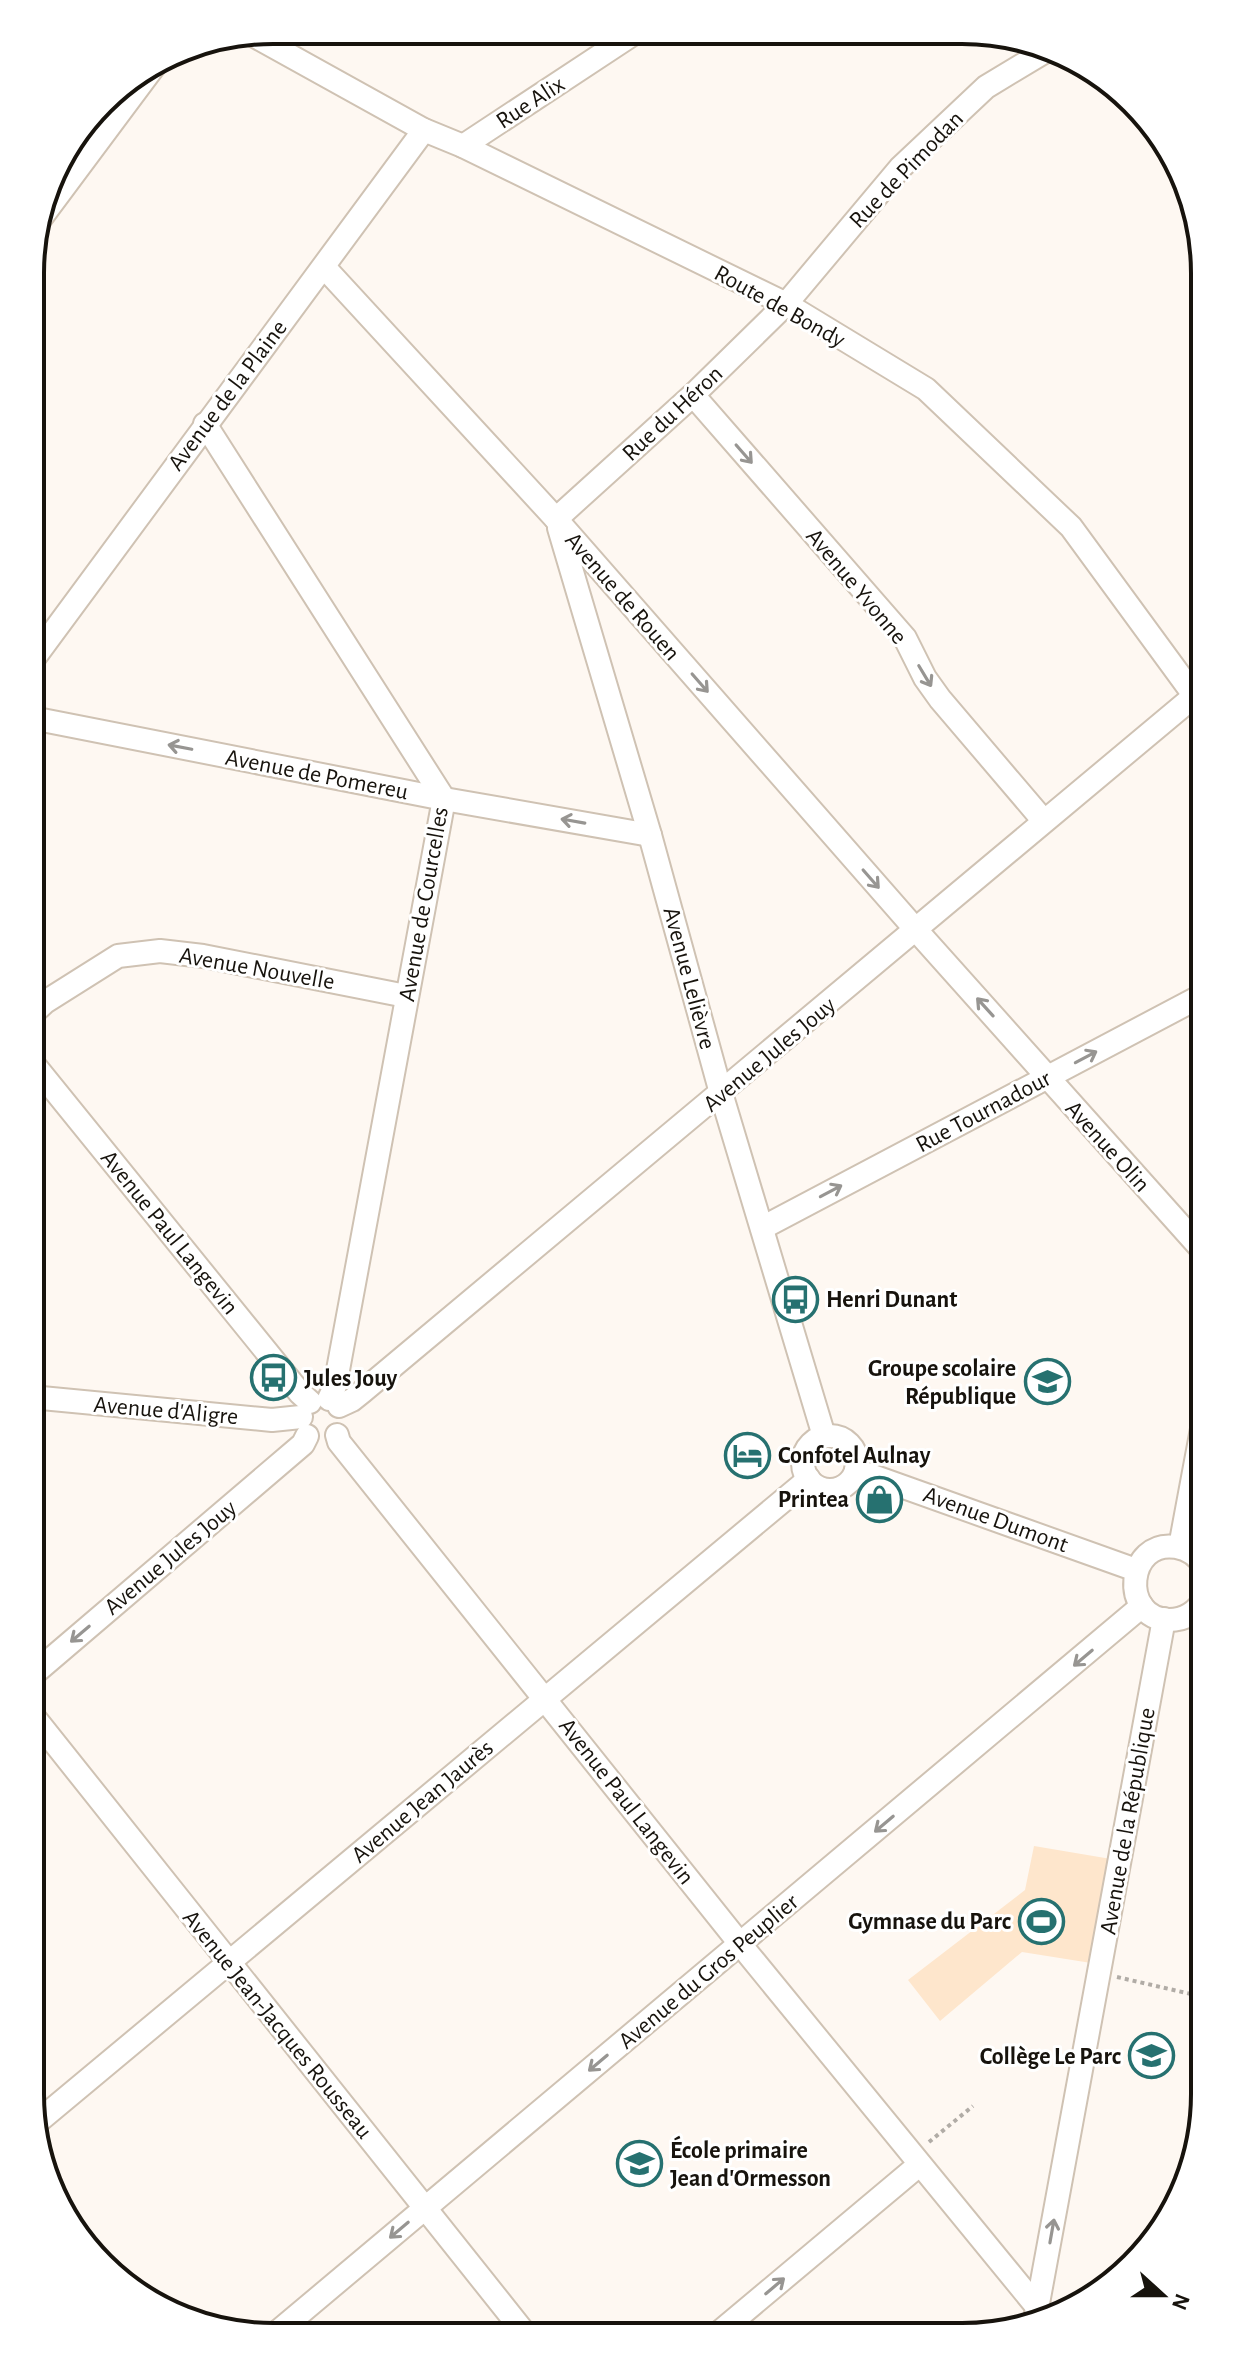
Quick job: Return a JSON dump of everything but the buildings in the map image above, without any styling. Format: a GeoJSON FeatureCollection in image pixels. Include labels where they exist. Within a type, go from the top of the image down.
{"type":"FeatureCollection","features":[{"type":"Feature","properties":{"kind":"street","name":"Route de Bondy"},"geometry":{"type":"LineString","coordinates":[[269,44],[424,130],[463,146],[786,304],[926,389],[1071,527],[1191,685]]}},
{"type":"Feature","properties":{"kind":"street","name":"Rue Alix"},"geometry":{"type":"LineString","coordinates":[[463,146],[618,44]]}},
{"type":"Feature","properties":{"kind":"street","name":"Rue de Pimodan"},"geometry":{"type":"LineString","coordinates":[[786,304],[900,168],[986,87],[1036,57]]}},
{"type":"Feature","properties":{"kind":"street"},"geometry":{"type":"LineString","coordinates":[[57,196],[136,91]]}},
{"type":"Feature","properties":{"kind":"street","name":"Avenue de la Plaine"},"geometry":{"type":"LineString","coordinates":[[44,645],[424,130]]}},
{"type":"Feature","properties":{"kind":"street","name":"Avenue de Rouen"},"geometry":{"type":"LineString","coordinates":[[324,267],[556,519],[917,931]]}},
{"type":"Feature","properties":{"kind":"street","name":"Rue du Héron"},"geometry":{"type":"LineString","coordinates":[[556,519],[693,395],[786,304]]}},
{"type":"Feature","properties":{"kind":"street","name":"Avenue Yvonne"},"geometry":{"type":"LineString","coordinates":[[693,395],[905,638],[925,678],[940,699],[1043,820]]}},
{"type":"Feature","properties":{"kind":"street","name":"Avenue de Courcelles"},"geometry":{"type":"LineString","coordinates":[[205,424],[444,799],[335,1386],[317,1412],[344,1417],[337,1435]]}},
{"type":"Feature","properties":{"kind":"street","name":"Avenue Lelièvre"},"geometry":{"type":"LineString","coordinates":[[556,519],[650,835],[721,1093],[824,1436]]}},
{"type":"Feature","properties":{"kind":"street","name":"Avenue Jules Jouy"},"geometry":{"type":"LineString","coordinates":[[44,1665],[303,1444],[317,1412],[352,1400],[917,931],[1043,820],[1191,706]]}},
{"type":"Feature","properties":{"kind":"street","name":"Avenue de Pomereu"},"geometry":{"type":"LineString","coordinates":[[44,720],[444,799],[650,835]]}},
{"type":"Feature","properties":{"kind":"street","name":"Avenue Olin"},"geometry":{"type":"LineString","coordinates":[[917,931],[1191,1237]]}},
{"type":"Feature","properties":{"kind":"street","name":"Avenue Nouvelle"},"geometry":{"type":"LineString","coordinates":[[44,1003],[118,956],[160,951],[203,956],[406,996]]}},
{"type":"Feature","properties":{"kind":"street","name":"Rue Tournadour"},"geometry":{"type":"LineString","coordinates":[[762,1228],[1191,1001]]}},
{"type":"Feature","properties":{"kind":"street","name":"Avenue Paul Langevin"},"geometry":{"type":"LineString","coordinates":[[44,1077],[317,1412]]}},
{"type":"Feature","properties":{"kind":"street","name":"Avenue d'Aligre"},"geometry":{"type":"LineString","coordinates":[[44,1398],[272,1420],[317,1412]]}},
{"type":"Feature","properties":{"kind":"street","name":"Avenue Paul Langevin"},"geometry":{"type":"LineString","coordinates":[[337,1435],[339,1442],[521,1671],[916,2160],[1032,2312]]}},
{"type":"Feature","properties":{"kind":"street"},"geometry":{"type":"LineString","coordinates":[[832,1436],[847,1442],[856,1455],[856,1470],[851,1479],[835,1489],[816,1486],[809,1479],[803,1463],[805,1454],[816,1440],[832,1436]]}},
{"type":"Feature","properties":{"kind":"street","name":"Avenue Dumont"},"geometry":{"type":"LineString","coordinates":[[856,1470],[1136,1570]]}},
{"type":"Feature","properties":{"kind":"street","name":"Avenue Jean Jaurès"},"geometry":{"type":"LineString","coordinates":[[45,2115],[809,1479]]}},
{"type":"Feature","properties":{"kind":"street"},"geometry":{"type":"LineString","coordinates":[[1180,1547],[1191,1488]]}},
{"type":"Feature","properties":{"kind":"street"},"geometry":{"type":"LineString","coordinates":[[1191,1552],[1180,1547],[1159,1548],[1149,1553],[1136,1570],[1134,1589],[1142,1606],[1164,1619],[1184,1618],[1191,1613]]}},
{"type":"Feature","properties":{"kind":"street","name":"Avenue du Gros Peuplier"},"geometry":{"type":"LineString","coordinates":[[288,2323],[1142,1606]]}},
{"type":"Feature","properties":{"kind":"street","name":"Avenue de la République"},"geometry":{"type":"LineString","coordinates":[[1037,2310],[1164,1619]]}},
{"type":"Feature","properties":{"kind":"street","name":"Avenue Jean-Jacques Rousseau"},"geometry":{"type":"LineString","coordinates":[[44,1730],[517,2323]]}},
{"type":"Feature","properties":{"kind":"street"},"geometry":{"type":"LineString","coordinates":[[730,2323],[916,2160]]}},
{"type":"Feature","properties":{"kind":"path"},"geometry":{"type":"LineString","coordinates":[[1099,1973],[1191,1994]]}},
{"type":"Feature","properties":{"kind":"path"},"geometry":{"type":"LineString","coordinates":[[916,2160],[973,2106]]}},
{"type":"Feature","properties":{"kind":"shaded area","name":"Gymnase du Parc"},"geometry":{"type":"Polygon","coordinates":[[[1034,1846],[1111,1859],[1091,1963],[1022,1952],[940,2021],[908,1980],[1025,1890],[1034,1846]]]}},
{"type":"Feature","properties":{"kind":"place","name":"Henri Dunant"},"geometry":{"type":"Point","coordinates":[795,1299]}},
{"type":"Feature","properties":{"kind":"place","name":"Jules Jouy"},"geometry":{"type":"Point","coordinates":[273,1378]}},
{"type":"Feature","properties":{"kind":"place","name":"Groupe scolaire République"},"geometry":{"type":"Point","coordinates":[1047,1382]}},
{"type":"Feature","properties":{"kind":"place","name":"Confotel Aulnay"},"geometry":{"type":"Point","coordinates":[747,1455]}},
{"type":"Feature","properties":{"kind":"place","name":"Printea"},"geometry":{"type":"Point","coordinates":[880,1499]}},
{"type":"Feature","properties":{"kind":"place","name":"Gymnase du Parc"},"geometry":{"type":"Point","coordinates":[1042,1921]}},
{"type":"Feature","properties":{"kind":"place","name":"Collège Le Parc"},"geometry":{"type":"Point","coordinates":[1152,2056]}},
{"type":"Feature","properties":{"kind":"place","name":"École primaire Jean d'Ormesson"},"geometry":{"type":"Point","coordinates":[639,2164]}}]}
